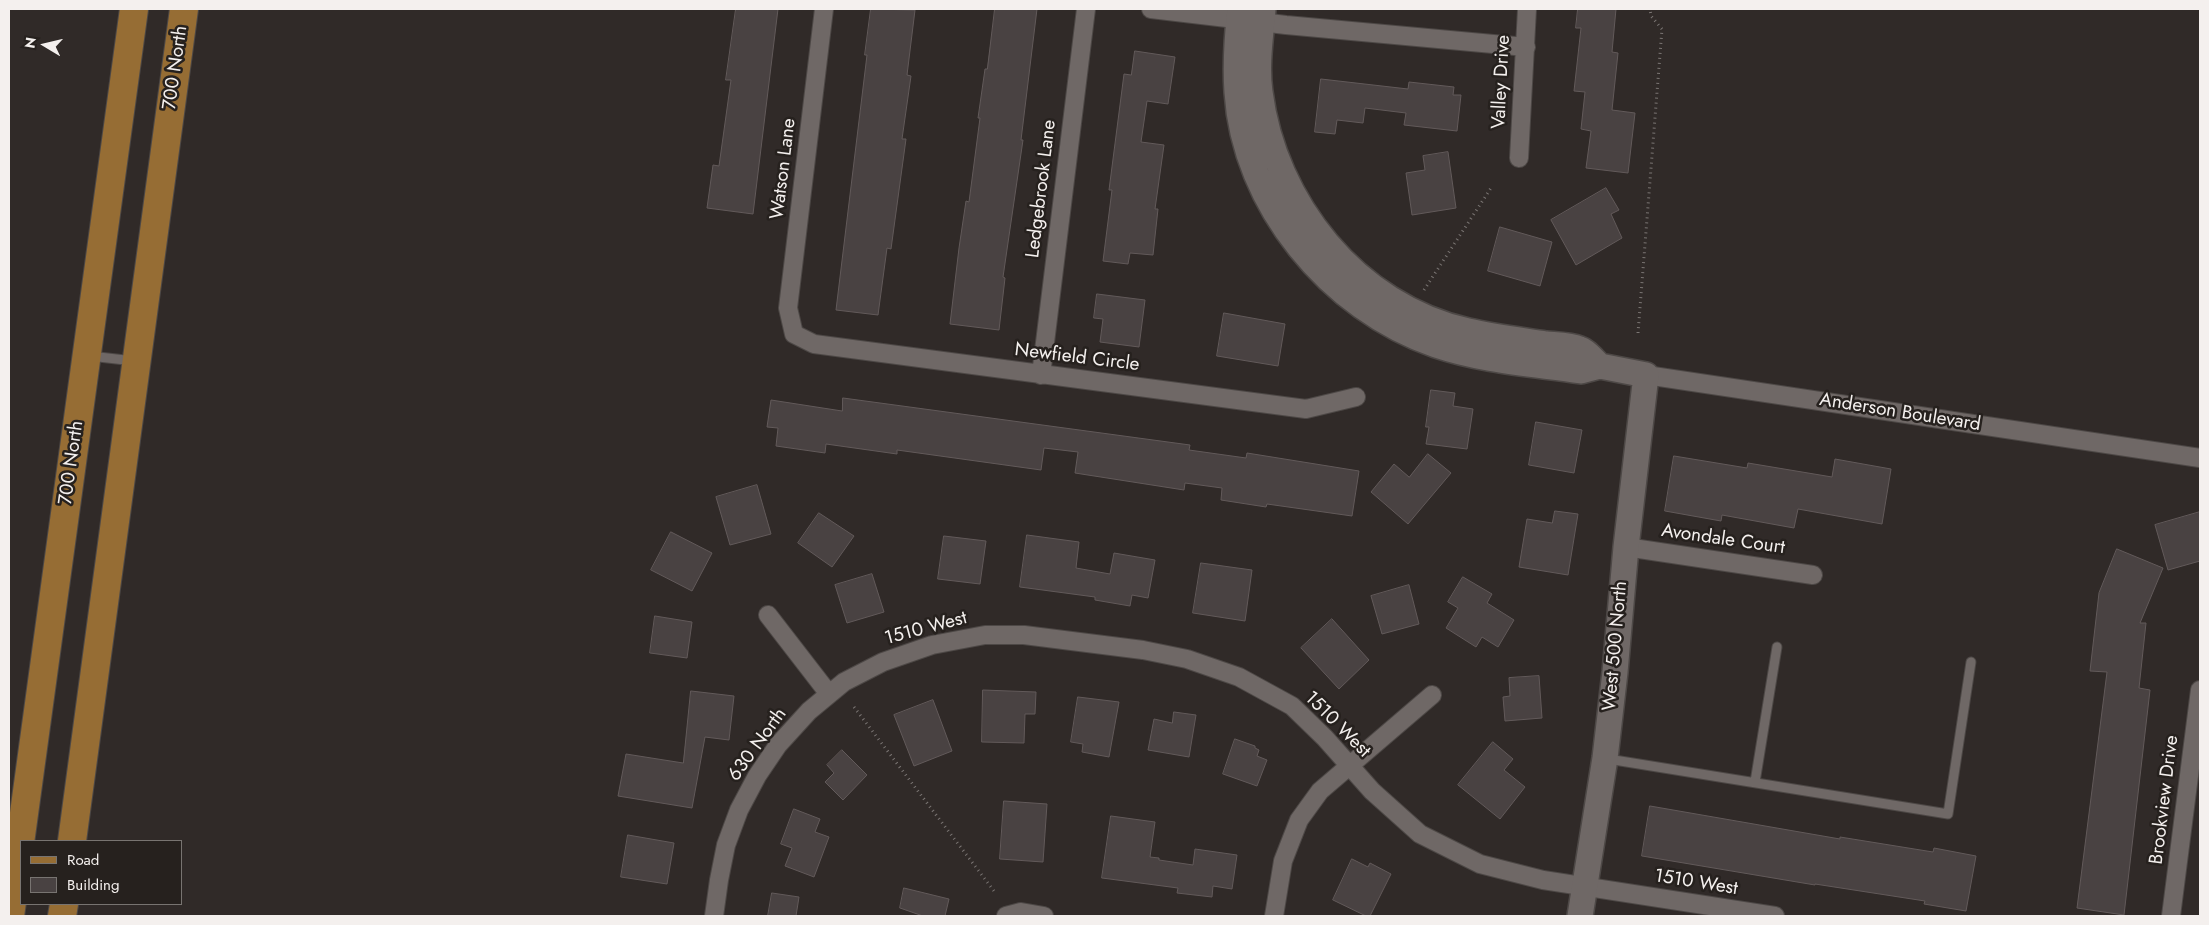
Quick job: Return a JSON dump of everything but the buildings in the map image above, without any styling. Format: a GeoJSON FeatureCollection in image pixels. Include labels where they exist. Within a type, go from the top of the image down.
{"type":"FeatureCollection","features":[{"type":"Feature","properties":{"kind":"main road","name":"700 North"},"geometry":{"type":"LineString","coordinates":[[20,840],[134,9]]}},
{"type":"Feature","properties":{"kind":"main road","name":"700 North"},"geometry":{"type":"LineString","coordinates":[[72,840],[135,361],[184,9]]}},
{"type":"Feature","properties":{"kind":"main road","name":"700 North"},"geometry":{"type":"LineString","coordinates":[[10,916],[20,843]]}},
{"type":"Feature","properties":{"kind":"street","name":"Watson Lane"},"geometry":{"type":"LineString","coordinates":[[794,334],[788,308],[824,9]]}},
{"type":"Feature","properties":{"kind":"street","name":"Ledgebrook Lane"},"geometry":{"type":"LineString","coordinates":[[1041,375],[1086,9]]}},
{"type":"Feature","properties":{"kind":"street"},"geometry":{"type":"LineString","coordinates":[[1151,9],[1251,15],[1526,47]]}},
{"type":"Feature","properties":{"kind":"street","name":"Valley Drive"},"geometry":{"type":"LineString","coordinates":[[1519,158],[1527,9]]}},
{"type":"Feature","properties":{"kind":"street","name":"Anderson Boulevard"},"geometry":{"type":"LineString","coordinates":[[1251,15],[1236,44],[1237,93],[1245,140],[1261,183],[1285,228],[1316,267],[1345,295],[1403,332],[1436,345],[1482,357],[1581,371],[1600,366],[1646,375],[2200,458]]}},
{"type":"Feature","properties":{"kind":"street","name":"Newfield Circle"},"geometry":{"type":"LineString","coordinates":[[794,334],[814,344],[1306,409],[1356,397]]}},
{"type":"Feature","properties":{"kind":"street","name":"West 500 North"},"geometry":{"type":"LineString","coordinates":[[1580,916],[1605,758],[1626,547],[1646,375]]}},
{"type":"Feature","properties":{"kind":"street","name":"Avondale Court"},"geometry":{"type":"LineString","coordinates":[[1626,547],[1813,575]]}},
{"type":"Feature","properties":{"kind":"street"},"geometry":{"type":"LineString","coordinates":[[768,615],[828,694]]}},
{"type":"Feature","properties":{"kind":"street","name":"1510 West"},"geometry":{"type":"LineString","coordinates":[[828,694],[844,682],[883,662],[932,645],[985,635],[1024,635],[1143,650],[1187,659],[1239,676],[1292,706],[1326,738],[1372,791],[1420,834],[1480,864],[1543,880],[1721,912],[1775,916]]}},
{"type":"Feature","properties":{"kind":"street","name":"Brookview Drive"},"geometry":{"type":"LineString","coordinates":[[2171,916],[2200,690]]}},
{"type":"Feature","properties":{"kind":"street","name":"630 North"},"geometry":{"type":"LineString","coordinates":[[714,916],[726,844],[739,810],[757,776],[778,745],[809,711],[828,694]]}},
{"type":"Feature","properties":{"kind":"street"},"geometry":{"type":"LineString","coordinates":[[1274,916],[1283,861],[1299,820],[1320,791],[1432,694]]}},
{"type":"Feature","properties":{"kind":"street"},"geometry":{"type":"LineString","coordinates":[[1008,915],[1021,912],[1044,916]]}},
{"type":"Feature","properties":{"kind":"lane"},"geometry":{"type":"LineString","coordinates":[[87,355],[135,361]]}},
{"type":"Feature","properties":{"kind":"lane"},"geometry":{"type":"LineString","coordinates":[[1755,782],[1777,647]]}},
{"type":"Feature","properties":{"kind":"lane"},"geometry":{"type":"LineString","coordinates":[[1605,758],[1948,814],[1971,662]]}},
{"type":"Feature","properties":{"kind":"path"},"geometry":{"type":"LineString","coordinates":[[1638,333],[1662,29],[1651,16],[1650,9]]}},
{"type":"Feature","properties":{"kind":"path"},"geometry":{"type":"LineString","coordinates":[[1424,291],[1491,188]]}},
{"type":"Feature","properties":{"kind":"path"},"geometry":{"type":"LineString","coordinates":[[854,707],[994,891]]}}]}
